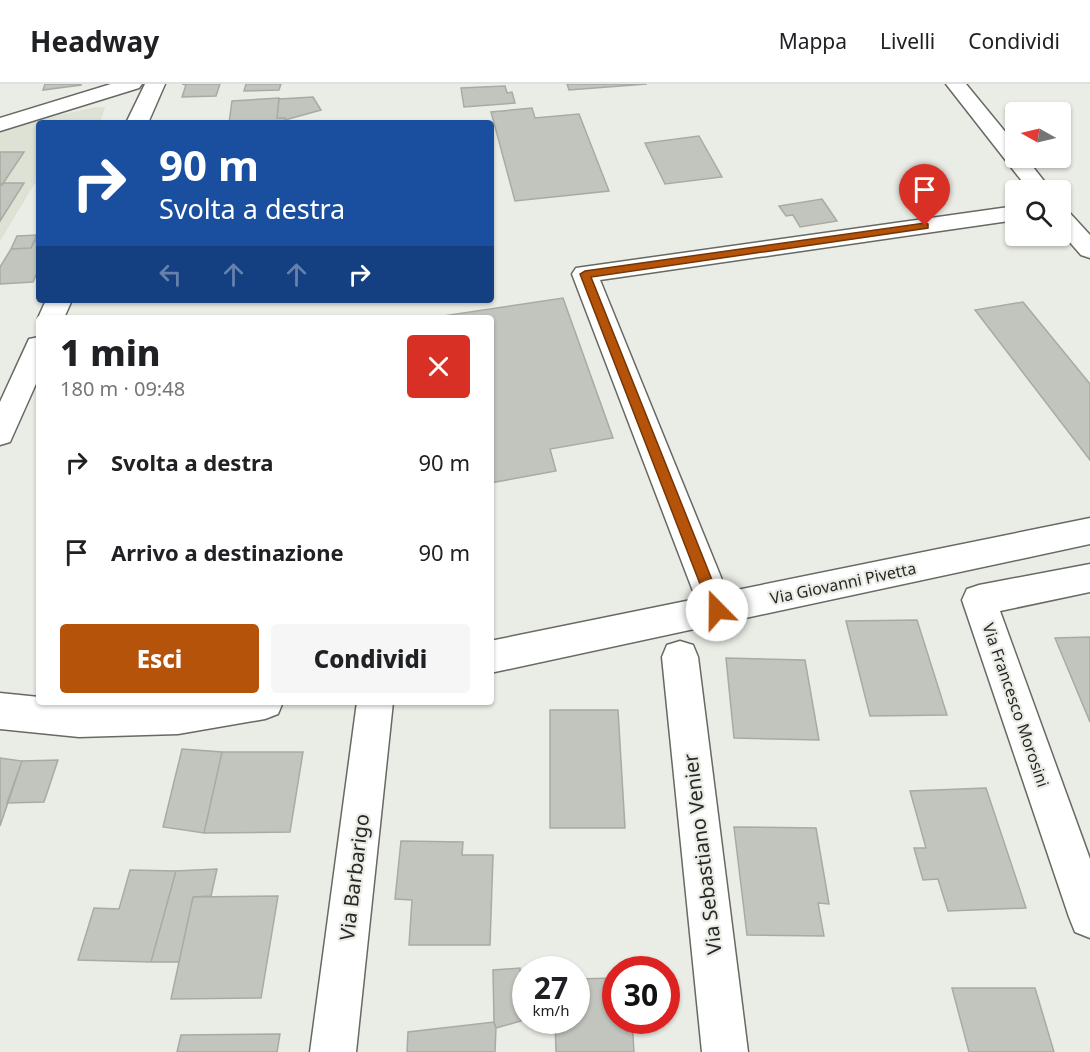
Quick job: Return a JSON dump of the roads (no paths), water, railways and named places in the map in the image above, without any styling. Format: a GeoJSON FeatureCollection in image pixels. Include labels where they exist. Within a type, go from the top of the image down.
{"type":"FeatureCollection","features":[{"type":"Feature","properties":{"kind":"street"},"geometry":{"type":"LineString","coordinates":[[2,126],[132,84]]}},
{"type":"Feature","properties":{"kind":"street"},"geometry":{"type":"LineString","coordinates":[[138,120],[155,84]]}},
{"type":"Feature","properties":{"kind":"street"},"geometry":{"type":"LineString","coordinates":[[956,84],[1032,180]]}},
{"type":"Feature","properties":{"kind":"street"},"geometry":{"type":"LineString","coordinates":[[717,610],[585,274],[1005,215]]}},
{"type":"Feature","properties":{"kind":"street"},"geometry":{"type":"LineString","coordinates":[[1071,228],[1090,250]]}},
{"type":"Feature","properties":{"kind":"street"},"geometry":{"type":"LineString","coordinates":[[0,434],[36,353]]}},
{"type":"Feature","properties":{"kind":"street","name":"Via Giovanni Pivetta"},"geometry":{"type":"LineString","coordinates":[[494,656],[1090,531]]}},
{"type":"Feature","properties":{"kind":"street","name":"Via Francesco Morosini"},"geometry":{"type":"LineString","coordinates":[[1090,578],[979,600],[1090,917]]}},
{"type":"Feature","properties":{"kind":"street","name":"Via Sebastiano Venier"},"geometry":{"type":"LineString","coordinates":[[680,657],[725,1052]]}},
{"type":"Feature","properties":{"kind":"street"},"geometry":{"type":"LineString","coordinates":[[9,707],[79,719],[178,716],[246,705]]}},
{"type":"Feature","properties":{"kind":"street","name":"Via Barbarigo"},"geometry":{"type":"LineString","coordinates":[[333,1052],[375,705]]}}]}
